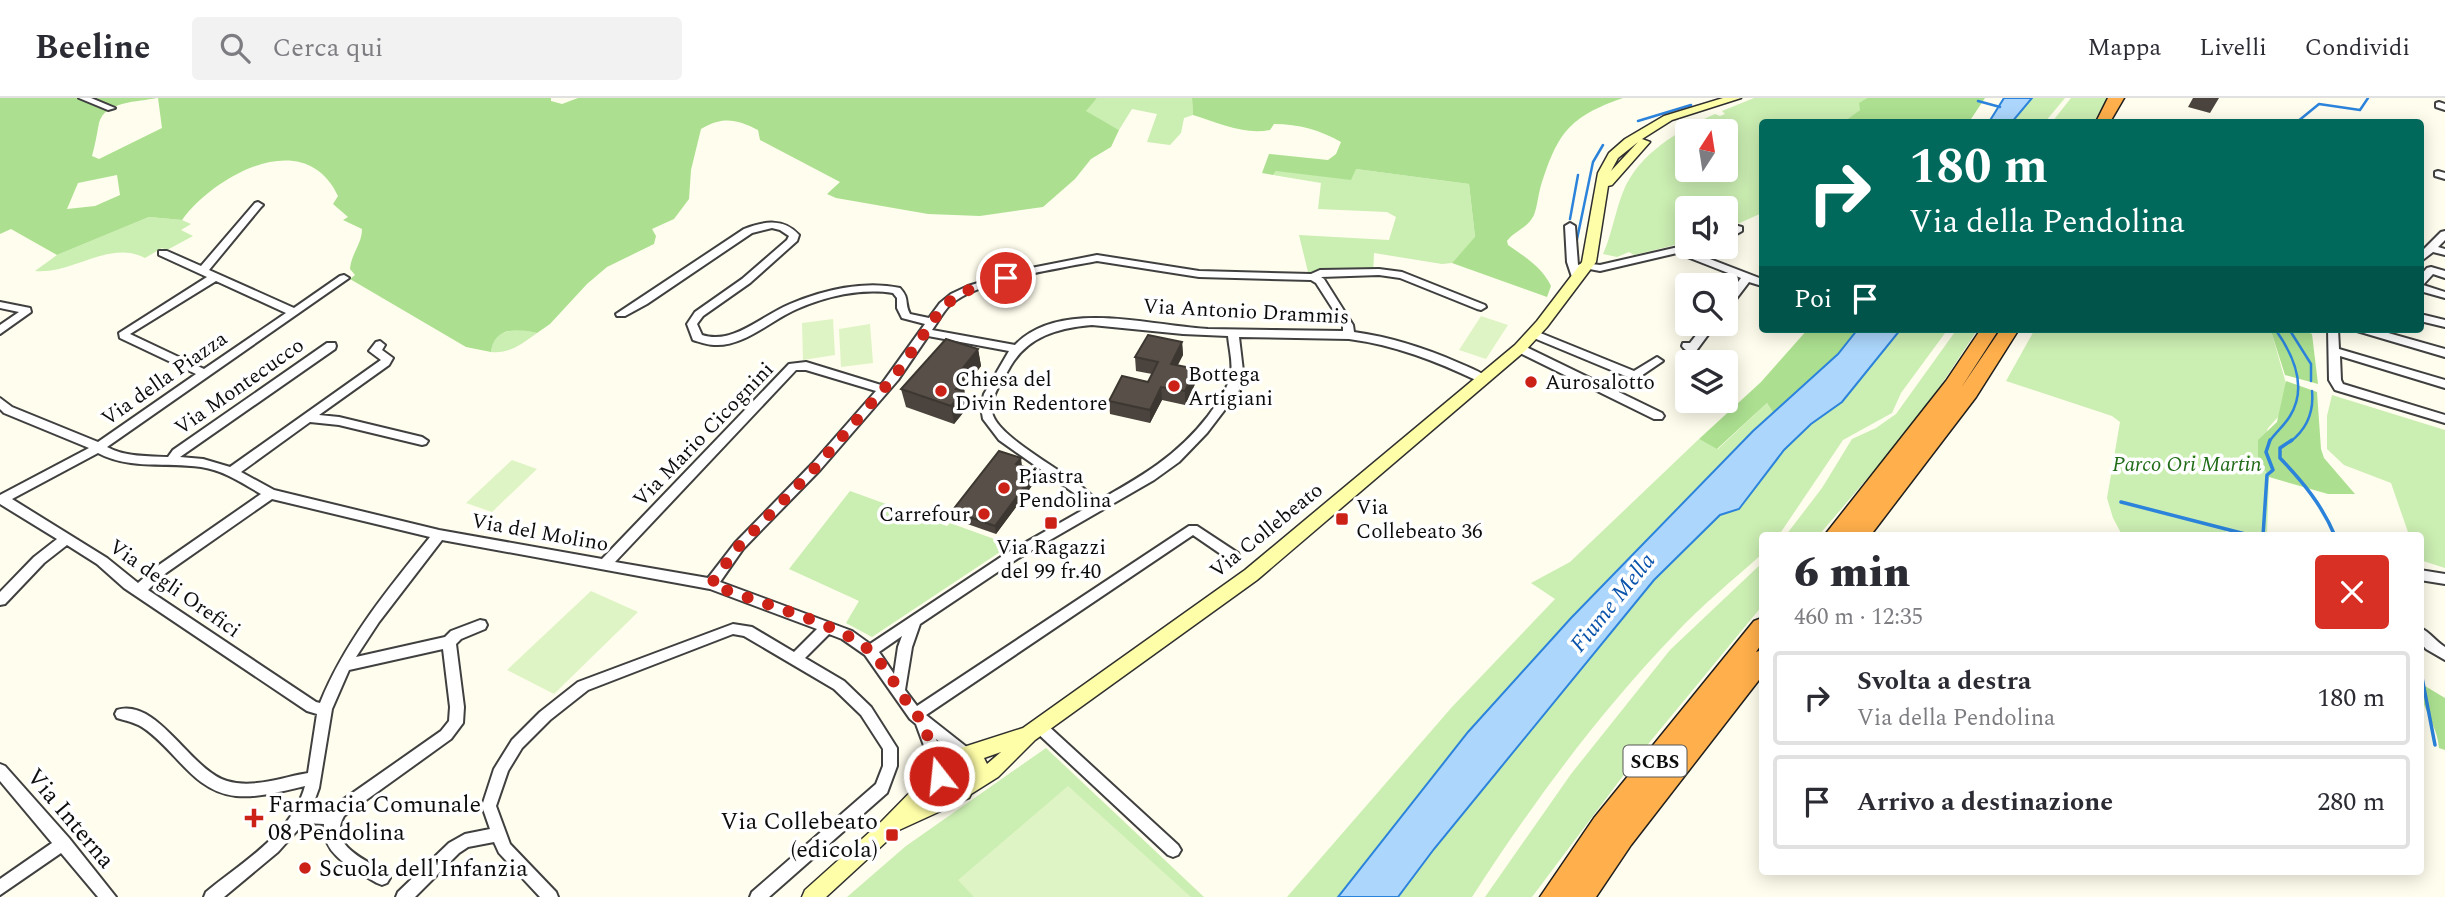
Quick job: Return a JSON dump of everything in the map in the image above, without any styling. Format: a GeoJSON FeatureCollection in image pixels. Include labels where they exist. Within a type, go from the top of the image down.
{"type":"FeatureCollection","features":[{"type":"Feature","properties":{"kind":"highway"},"geometry":{"type":"LineString","coordinates":[[2104,119],[2116,98]]}},
{"type":"Feature","properties":{"kind":"highway"},"geometry":{"type":"LineString","coordinates":[[2121,119],[2132,98]]}},
{"type":"Feature","properties":{"kind":"highway"},"geometry":{"type":"LineString","coordinates":[[1838,532],[1953,386],[1987,333]]}},
{"type":"Feature","properties":{"kind":"highway"},"geometry":{"type":"LineString","coordinates":[[1861,532],[1969,392],[2007,333]]}},
{"type":"Feature","properties":{"kind":"highway","name":"SCBS"},"geometry":{"type":"LineString","coordinates":[[1553,897],[1603,826],[1759,631]]}},
{"type":"Feature","properties":{"kind":"highway","name":"SCBS"},"geometry":{"type":"LineString","coordinates":[[1580,897],[1622,837],[1759,663]]}},
{"type":"Feature","properties":{"kind":"street"},"geometry":{"type":"LineString","coordinates":[[83,98],[111,108]]}},
{"type":"Feature","properties":{"kind":"street","name":"Via Collebeato"},"geometry":{"type":"LineString","coordinates":[[889,827],[974,784],[1035,731],[1251,575],[1520,348],[1588,262],[1595,239],[1592,234],[1598,196],[1642,143],[1663,129],[1735,98]]}},
{"type":"Feature","properties":{"kind":"street"},"geometry":{"type":"LineString","coordinates":[[202,271],[258,205]]}},
{"type":"Feature","properties":{"kind":"street"},"geometry":{"type":"LineString","coordinates":[[621,314],[748,231],[760,226],[775,225],[794,234],[792,241],[747,281],[699,314],[692,324],[696,337],[712,342],[729,341],[811,299],[852,289],[896,290],[902,297],[902,308],[906,316],[932,322]]}},
{"type":"Feature","properties":{"kind":"street"},"geometry":{"type":"LineString","coordinates":[[1570,226],[1572,262],[1580,270],[1675,250]]}},
{"type":"Feature","properties":{"kind":"street"},"geometry":{"type":"LineString","coordinates":[[2424,254],[2445,234]]}},
{"type":"Feature","properties":{"kind":"street"},"geometry":{"type":"LineString","coordinates":[[2431,248],[2445,252]]}},
{"type":"Feature","properties":{"kind":"street"},"geometry":{"type":"LineString","coordinates":[[163,253],[294,312]]}},
{"type":"Feature","properties":{"kind":"street"},"geometry":{"type":"LineString","coordinates":[[711,584],[739,546],[816,467],[883,389],[944,305],[972,288],[1078,260],[1109,258],[1174,271],[1313,277],[1320,281],[1348,325],[1349,335]]}},
{"type":"Feature","properties":{"kind":"street"},"geometry":{"type":"LineString","coordinates":[[1700,259],[1759,282]]}},
{"type":"Feature","properties":{"kind":"street"},"geometry":{"type":"LineString","coordinates":[[2424,280],[2431,270],[2445,275]]}},
{"type":"Feature","properties":{"kind":"street"},"geometry":{"type":"LineString","coordinates":[[1313,277],[1320,273],[1380,272],[1402,275],[1481,307]]}},
{"type":"Feature","properties":{"kind":"street"},"geometry":{"type":"LineString","coordinates":[[205,374],[124,336],[124,333],[216,276]]}},
{"type":"Feature","properties":{"kind":"street"},"geometry":{"type":"LineString","coordinates":[[1738,289],[1747,277]]}},
{"type":"Feature","properties":{"kind":"street","name":"Via della Piazza"},"geometry":{"type":"LineString","coordinates":[[1,499],[96,449],[344,278]]}},
{"type":"Feature","properties":{"kind":"street"},"geometry":{"type":"LineString","coordinates":[[2424,287],[2445,295]]}},
{"type":"Feature","properties":{"kind":"street"},"geometry":{"type":"LineString","coordinates":[[0,304],[26,310],[26,313],[0,330]]}},
{"type":"Feature","properties":{"kind":"street"},"geometry":{"type":"LineString","coordinates":[[2424,318],[2445,324]]}},
{"type":"Feature","properties":{"kind":"street","name":"Via Antonio Drammis"},"geometry":{"type":"LineString","coordinates":[[1096,507],[1079,490],[1003,437],[989,423],[985,412],[987,398],[1017,349],[1027,340],[1047,331],[1095,321],[1202,332],[1368,337],[1422,351],[1482,378]]}},
{"type":"Feature","properties":{"kind":"street"},"geometry":{"type":"LineString","coordinates":[[925,332],[1017,349]]}},
{"type":"Feature","properties":{"kind":"street"},"geometry":{"type":"LineString","coordinates":[[870,651],[1012,556],[1150,477],[1175,459],[1203,430],[1230,395],[1237,371],[1233,332]]}},
{"type":"Feature","properties":{"kind":"street"},"geometry":{"type":"LineString","coordinates":[[2333,333],[2335,380],[2339,387],[2445,419]]}},
{"type":"Feature","properties":{"kind":"street"},"geometry":{"type":"LineString","coordinates":[[2375,333],[2445,353]]}},
{"type":"Feature","properties":{"kind":"street"},"geometry":{"type":"LineString","coordinates":[[1533,334],[1635,376],[1657,361]]}},
{"type":"Feature","properties":{"kind":"street"},"geometry":{"type":"LineString","coordinates":[[1687,346],[1692,348],[1702,336]]}},
{"type":"Feature","properties":{"kind":"street"},"geometry":{"type":"LineString","coordinates":[[232,472],[384,362],[387,358],[375,351],[380,345]]}},
{"type":"Feature","properties":{"kind":"street","name":"Via Montecucco"},"geometry":{"type":"LineString","coordinates":[[172,460],[177,453],[331,346]]}},
{"type":"Feature","properties":{"kind":"street"},"geometry":{"type":"LineString","coordinates":[[1520,348],[1658,416]]}},
{"type":"Feature","properties":{"kind":"street"},"geometry":{"type":"LineString","coordinates":[[2335,351],[2445,384]]}},
{"type":"Feature","properties":{"kind":"street","name":"Via Mario Cicognini"},"geometry":{"type":"LineString","coordinates":[[605,564],[793,368],[806,366],[883,389]]}},
{"type":"Feature","properties":{"kind":"street","name":"Via del Molino"},"geometry":{"type":"LineString","coordinates":[[0,402],[8,410],[84,440],[96,449],[132,459],[203,463],[232,472],[270,494],[439,535],[711,584],[827,626],[848,635],[870,651],[918,716],[968,757]]}},
{"type":"Feature","properties":{"kind":"street"},"geometry":{"type":"LineString","coordinates":[[310,418],[339,421],[422,441]]}},
{"type":"Feature","properties":{"kind":"street"},"geometry":{"type":"LineString","coordinates":[[139,590],[161,570],[270,494]]}},
{"type":"Feature","properties":{"kind":"street","name":"Via degli Orefici"},"geometry":{"type":"LineString","coordinates":[[1,499],[102,561],[139,590],[312,707],[324,710]]}},
{"type":"Feature","properties":{"kind":"street"},"geometry":{"type":"LineString","coordinates":[[918,716],[1193,529],[1233,556]]}},
{"type":"Feature","properties":{"kind":"street"},"geometry":{"type":"LineString","coordinates":[[212,897],[284,835],[301,816],[314,778],[324,710],[346,665],[389,598],[439,535]]}},
{"type":"Feature","properties":{"kind":"street"},"geometry":{"type":"LineString","coordinates":[[0,600],[38,560],[66,539]]}},
{"type":"Feature","properties":{"kind":"street"},"geometry":{"type":"LineString","coordinates":[[2424,576],[2445,579]]}},
{"type":"Feature","properties":{"kind":"street"},"geometry":{"type":"LineString","coordinates":[[898,691],[905,647],[914,623]]}},
{"type":"Feature","properties":{"kind":"street"},"geometry":{"type":"LineString","coordinates":[[346,665],[449,642],[456,635],[480,625]]}},
{"type":"Feature","properties":{"kind":"street"},"geometry":{"type":"LineString","coordinates":[[796,659],[827,626]]}},
{"type":"Feature","properties":{"kind":"street"},"geometry":{"type":"LineString","coordinates":[[550,897],[504,848],[489,806],[501,769],[517,744],[545,716],[583,686],[733,629],[747,631],[839,685],[866,711],[890,748],[890,766],[882,788],[758,897]]}},
{"type":"Feature","properties":{"kind":"street"},"geometry":{"type":"LineString","coordinates":[[2424,637],[2445,654]]}},
{"type":"Feature","properties":{"kind":"street"},"geometry":{"type":"LineString","coordinates":[[382,878],[331,841],[334,818],[343,808],[446,735],[456,723],[457,707],[449,642]]}},
{"type":"Feature","properties":{"kind":"street"},"geometry":{"type":"LineString","coordinates":[[122,714],[139,716],[169,740],[184,760],[223,787],[244,789],[314,778]]}},
{"type":"Feature","properties":{"kind":"street","name":"Via del Molino"},"geometry":{"type":"LineString","coordinates":[[918,716],[940,773]]}},
{"type":"Feature","properties":{"kind":"street"},"geometry":{"type":"LineString","coordinates":[[1035,731],[1173,850]]}},
{"type":"Feature","properties":{"kind":"street","name":"Via Collebeato"},"geometry":{"type":"LineString","coordinates":[[968,757],[1035,731]]}},
{"type":"Feature","properties":{"kind":"street"},"geometry":{"type":"LineString","coordinates":[[968,757],[974,759],[980,768],[974,784],[949,790],[940,782],[940,773],[948,760],[968,757]]}},
{"type":"Feature","properties":{"kind":"street","name":"Via Interna"},"geometry":{"type":"LineString","coordinates":[[0,769],[108,897]]}},
{"type":"Feature","properties":{"kind":"street","name":"Via Collebeato"},"geometry":{"type":"LineString","coordinates":[[812,897],[889,827],[940,773]]}},
{"type":"Feature","properties":{"kind":"street"},"geometry":{"type":"LineString","coordinates":[[301,816],[334,818]]}},
{"type":"Feature","properties":{"kind":"street"},"geometry":{"type":"LineString","coordinates":[[404,897],[454,848],[465,841],[498,834]]}},
{"type":"Feature","properties":{"kind":"street"},"geometry":{"type":"LineString","coordinates":[[0,888],[64,843]]}},
{"type":"Feature","properties":{"kind":"street"},"geometry":{"type":"LineString","coordinates":[[205,897],[225,886]]}},
{"type":"Feature","properties":{"kind":"green space"},"geometry":{"type":"Polygon","coordinates":[[[0,98],[157,98],[115,106],[102,116],[92,156],[99,159],[162,128],[158,98],[551,98],[551,101],[562,104],[578,98],[1097,98],[1086,111],[1119,130],[1111,147],[1091,159],[1075,179],[1043,207],[980,216],[928,214],[836,198],[827,194],[840,182],[760,140],[758,130],[736,121],[716,122],[701,129],[691,170],[689,199],[674,219],[652,229],[656,236],[654,244],[607,267],[587,284],[550,324],[537,333],[508,331],[497,338],[491,352],[466,347],[350,279],[355,275],[350,269],[362,229],[343,220],[348,217],[333,204],[338,196],[323,175],[304,163],[283,161],[260,164],[216,187],[182,220],[149,217],[57,255],[11,229],[0,234],[0,98]],[[117,175],[78,183],[67,209],[95,206],[120,195],[117,175]]]}},
{"type":"Feature","properties":{"kind":"green space"},"geometry":{"type":"Polygon","coordinates":[[[1097,98],[1192,98],[1193,115],[1184,118],[1181,133],[1170,145],[1147,142],[1157,114],[1132,109],[1119,130],[1085,111],[1097,98]]]}},
{"type":"Feature","properties":{"kind":"green space"},"geometry":{"type":"Polygon","coordinates":[[[1192,98],[1623,98],[1589,113],[1567,130],[1552,154],[1534,215],[1507,241],[1508,245],[1543,273],[1551,286],[1547,297],[1452,263],[1475,237],[1469,184],[1356,169],[1351,180],[1276,171],[1273,175],[1262,173],[1269,154],[1328,160],[1336,154],[1341,142],[1317,131],[1292,125],[1274,124],[1270,130],[1251,131],[1221,125],[1193,115],[1192,98]]]}},
{"type":"Feature","properties":{"kind":"green space"},"geometry":{"type":"Polygon","coordinates":[[[1754,98],[1867,98],[1860,103],[1860,110],[1850,119],[1759,119],[1759,214],[1738,224],[1738,196],[1675,196],[1675,245],[1634,255],[1629,252],[1617,257],[1603,254],[1630,178],[1649,155],[1675,135],[1675,182],[1738,182],[1738,119],[1705,119],[1715,114],[1725,114],[1722,111],[1754,98]]]}},
{"type":"Feature","properties":{"kind":"green space"},"geometry":{"type":"Polygon","coordinates":[[[1867,98],[1985,98],[1971,119],[1848,119],[1860,110],[1859,103],[1867,98]]]}},
{"type":"Feature","properties":{"kind":"green space"},"geometry":{"type":"Polygon","coordinates":[[[2032,98],[2065,98],[2048,119],[2014,119],[2032,98]]]}},
{"type":"Feature","properties":{"kind":"green space"},"geometry":{"type":"Polygon","coordinates":[[[2071,98],[2107,98],[2096,119],[2054,119],[2071,98]]]}},
{"type":"Feature","properties":{"kind":"green space"},"geometry":{"type":"Polygon","coordinates":[[[1356,169],[1469,184],[1475,238],[1452,263],[1442,264],[1374,253],[1373,275],[1308,272],[1299,235],[1389,240],[1396,217],[1387,212],[1318,209],[1321,183],[1273,175],[1276,171],[1356,169]]]}},
{"type":"Feature","properties":{"kind":"green space"},"geometry":{"type":"Polygon","coordinates":[[[149,217],[182,220],[191,224],[181,230],[193,236],[145,258],[132,253],[118,253],[63,268],[35,271],[57,255],[149,217]]]}},
{"type":"Feature","properties":{"kind":"green space"},"geometry":{"type":"Polygon","coordinates":[[[1481,316],[1508,325],[1486,359],[1459,350],[1481,316]]]}},
{"type":"Feature","properties":{"kind":"green space"},"geometry":{"type":"Polygon","coordinates":[[[833,319],[835,355],[803,360],[802,323],[833,319]]]}},
{"type":"Feature","properties":{"kind":"green space"},"geometry":{"type":"Polygon","coordinates":[[[870,324],[873,363],[841,367],[839,329],[870,324]]]}},
{"type":"Feature","properties":{"kind":"green space"},"geometry":{"type":"Polygon","coordinates":[[[518,329],[537,333],[510,350],[491,352],[499,335],[518,329]]]}},
{"type":"Feature","properties":{"kind":"green space"},"geometry":{"type":"Polygon","coordinates":[[[1804,333],[1855,333],[1838,354],[1774,414],[1767,403],[1717,449],[1699,439],[1727,413],[1738,413],[1738,403],[1761,382],[1804,333]]]}},
{"type":"Feature","properties":{"kind":"green space"},"geometry":{"type":"Polygon","coordinates":[[[1898,333],[1945,333],[1901,393],[1892,413],[1843,440],[1781,532],[1759,532],[1759,557],[1685,623],[1619,696],[1542,794],[1472,897],[1398,897],[1434,849],[1654,580],[1720,515],[1739,509],[1784,450],[1811,424],[1842,402],[1898,333]]]}},
{"type":"Feature","properties":{"kind":"green space"},"geometry":{"type":"Polygon","coordinates":[[[1954,333],[1975,333],[1939,388],[1888,454],[1822,532],[1788,532],[1822,488],[1852,439],[1876,428],[1896,414],[1954,333]]]}},
{"type":"Feature","properties":{"kind":"green space","name":"Parco Ori Martin"},"geometry":{"type":"Polygon","coordinates":[[[2033,333],[2271,333],[2287,387],[2279,416],[2268,428],[2258,459],[2269,477],[2267,532],[2120,532],[2107,498],[2120,422],[2112,416],[2006,381],[2033,333]]]}},
{"type":"Feature","properties":{"kind":"green space"},"geometry":{"type":"Polygon","coordinates":[[[2272,334],[2312,334],[2318,384],[2285,375],[2272,334]]]}},
{"type":"Feature","properties":{"kind":"green space"},"geometry":{"type":"Polygon","coordinates":[[[2286,381],[2317,392],[2324,458],[2355,494],[2328,494],[2269,477],[2258,459],[2258,440],[2277,422],[2286,381]]]}},
{"type":"Feature","properties":{"kind":"green space"},"geometry":{"type":"Polygon","coordinates":[[[2332,395],[2445,430],[2445,568],[2424,561],[2424,532],[2408,532],[2391,483],[2344,465],[2327,449],[2327,416],[2332,395]]]}},
{"type":"Feature","properties":{"kind":"green space"},"geometry":{"type":"Polygon","coordinates":[[[1767,403],[1774,414],[1571,618],[1468,732],[1338,897],[1287,897],[1452,707],[1555,599],[1531,583],[1570,562],[1699,439],[1718,449],[1767,403]]]}},
{"type":"Feature","properties":{"kind":"green space"},"geometry":{"type":"Polygon","coordinates":[[[512,460],[537,469],[492,512],[466,503],[512,460]]]}},
{"type":"Feature","properties":{"kind":"green space"},"geometry":{"type":"Polygon","coordinates":[[[850,491],[947,526],[950,523],[997,540],[1006,548],[872,637],[846,623],[859,601],[789,569],[850,491]]]}},
{"type":"Feature","properties":{"kind":"green space"},"geometry":{"type":"Polygon","coordinates":[[[1759,566],[1759,610],[1635,760],[1532,897],[1485,897],[1571,774],[1670,650],[1759,566]]]}},
{"type":"Feature","properties":{"kind":"green space"},"geometry":{"type":"Polygon","coordinates":[[[591,591],[638,612],[554,694],[507,670],[591,591]]]}},
{"type":"Feature","properties":{"kind":"green space"},"geometry":{"type":"Polygon","coordinates":[[[2424,685],[2445,698],[2445,750],[2439,748],[2424,703],[2424,685]]]}},
{"type":"Feature","properties":{"kind":"green space"},"geometry":{"type":"Polygon","coordinates":[[[1046,748],[1204,897],[847,897],[906,846],[1046,748]]]}},
{"type":"Feature","properties":{"kind":"green space"},"geometry":{"type":"Polygon","coordinates":[[[1068,786],[1191,897],[974,897],[958,880],[1068,786]]]}},
{"type":"Feature","properties":{"kind":"water"},"geometry":{"type":"Polygon","coordinates":[[[2004,98],[2032,98],[2014,119],[1991,119],[2004,98]]]}},
{"type":"Feature","properties":{"kind":"water","name":"Fiume Mella"},"geometry":{"type":"Polygon","coordinates":[[[1855,333],[1898,333],[1842,402],[1811,424],[1784,450],[1739,509],[1720,515],[1654,580],[1434,849],[1398,897],[1338,897],[1468,732],[1571,618],[1753,431],[1838,354],[1855,333]]]}},
{"type":"Feature","properties":{"kind":"building"},"geometry":{"type":"Polygon","coordinates":[[[1148,335],[1182,342],[1171,364],[1196,369],[1185,391],[1161,387],[1150,410],[1109,401],[1122,376],[1148,382],[1158,362],[1135,357],[1148,335]]]}},
{"type":"Feature","properties":{"kind":"building"},"geometry":{"type":"Polygon","coordinates":[[[946,339],[978,349],[954,379],[962,382],[956,389],[963,391],[951,406],[901,389],[946,339]]]}},
{"type":"Feature","properties":{"kind":"building"},"geometry":{"type":"Polygon","coordinates":[[[999,451],[1021,458],[1016,464],[1036,471],[995,526],[952,511],[999,451]]]}},
{"type":"Feature","properties":{"kind":"waterway"},"geometry":{"type":"LineString","coordinates":[[2301,119],[2319,104],[2360,110],[2368,98]]}},
{"type":"Feature","properties":{"kind":"waterway"},"geometry":{"type":"LineString","coordinates":[[1978,101],[2000,107]]}},
{"type":"Feature","properties":{"kind":"waterway"},"geometry":{"type":"LineString","coordinates":[[1638,121],[1691,105]]}},
{"type":"Feature","properties":{"kind":"waterway"},"geometry":{"type":"LineString","coordinates":[[1576,244],[1593,162],[1603,145]]}},
{"type":"Feature","properties":{"kind":"waterway"},"geometry":{"type":"LineString","coordinates":[[1570,219],[1578,175]]}},
{"type":"Feature","properties":{"kind":"waterway"},"geometry":{"type":"LineString","coordinates":[[2270,441],[2290,416],[2298,394],[2296,371],[2277,333]]}},
{"type":"Feature","properties":{"kind":"waterway"},"geometry":{"type":"LineString","coordinates":[[2292,333],[2311,364],[2311,381]]}},
{"type":"Feature","properties":{"kind":"waterway"},"geometry":{"type":"LineString","coordinates":[[2290,442],[2301,432],[2308,419],[2312,406],[2312,391]]}},
{"type":"Feature","properties":{"kind":"waterway"},"geometry":{"type":"LineString","coordinates":[[2292,440],[2280,448],[2280,458],[2311,494],[2333,532]]}},
{"type":"Feature","properties":{"kind":"waterway"},"geometry":{"type":"LineString","coordinates":[[2263,532],[2267,475],[2273,470],[2266,452],[2270,441]]}},
{"type":"Feature","properties":{"kind":"waterway"},"geometry":{"type":"LineString","coordinates":[[2121,502],[2237,532]]}},
{"type":"Feature","properties":{"kind":"waterway"},"geometry":{"type":"LineString","coordinates":[[2424,688],[2435,745]]}},
{"type":"Feature","properties":{"kind":"place","name":"Aurosalotto"},"geometry":{"type":"Point","coordinates":[1531,382]}},
{"type":"Feature","properties":{"kind":"place","name":"Bottega Artigiani"},"geometry":{"type":"Point","coordinates":[1174,386]}},
{"type":"Feature","properties":{"kind":"place","name":"Chiesa del Divin Redentore"},"geometry":{"type":"Point","coordinates":[941,391]}},
{"type":"Feature","properties":{"kind":"place","name":"Piastra Pendolina"},"geometry":{"type":"Point","coordinates":[1004,488]}},
{"type":"Feature","properties":{"kind":"place","name":"Carrefour"},"geometry":{"type":"Point","coordinates":[984,514]}},
{"type":"Feature","properties":{"kind":"place","name":"Via Collebeato 36"},"geometry":{"type":"Point","coordinates":[1342,519]}},
{"type":"Feature","properties":{"kind":"place","name":"Via Ragazzi del 99 fr.40"},"geometry":{"type":"Point","coordinates":[1051,523]}},
{"type":"Feature","properties":{"kind":"place","name":"Farmacia Comunale 08 Pendolina"},"geometry":{"type":"Point","coordinates":[254,818]}},
{"type":"Feature","properties":{"kind":"place","name":"Via Collebeato (edicola)"},"geometry":{"type":"Point","coordinates":[892,835]}},
{"type":"Feature","properties":{"kind":"place","name":"Scuola dell'Infanzia"},"geometry":{"type":"Point","coordinates":[305,868]}},
{"type":"Feature","properties":{"kind":"route"},"geometry":{"type":"LineString","coordinates":[[939,776],[940,770],[921,718],[915,715],[870,651],[848,635],[827,626],[711,584],[739,546],[816,467],[894,377],[944,305],[972,288],[1006,278]]}}]}
